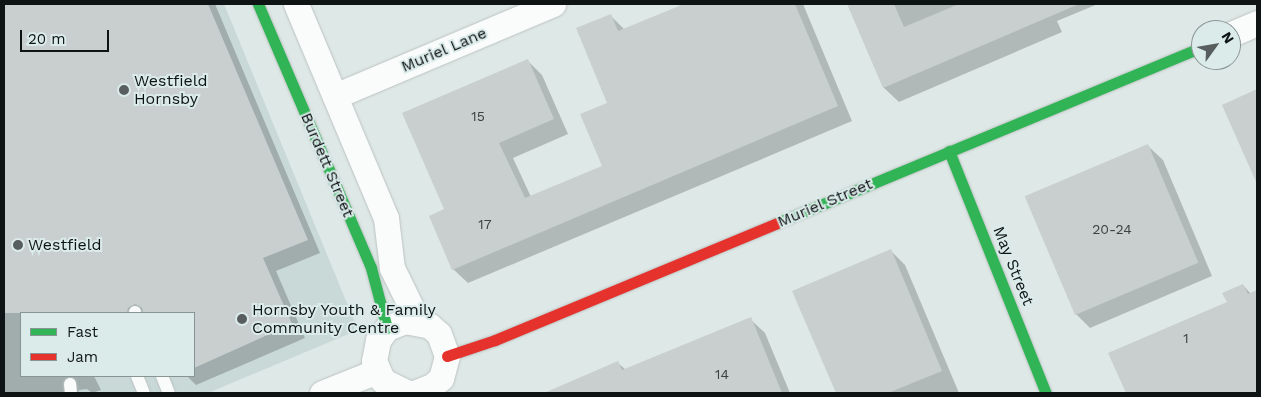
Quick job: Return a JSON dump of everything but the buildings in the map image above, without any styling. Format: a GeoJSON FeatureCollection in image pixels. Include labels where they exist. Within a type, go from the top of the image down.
{"type":"FeatureCollection","features":[{"type":"Feature","properties":{"kind":"street","name":"Burdett Street"},"geometry":{"type":"LineString","coordinates":[[258,4],[371,268],[387,328]]}},
{"type":"Feature","properties":{"kind":"street","name":"Burdett Street"},"geometry":{"type":"LineString","coordinates":[[296,4],[386,218],[392,268],[418,321]]}},
{"type":"Feature","properties":{"kind":"street","name":"Muriel Lane"},"geometry":{"type":"LineString","coordinates":[[335,96],[553,4]]}},
{"type":"Feature","properties":{"kind":"street"},"geometry":{"type":"LineString","coordinates":[[1241,30],[1257,23]]}},
{"type":"Feature","properties":{"kind":"street","name":"Muriel Street"},"geometry":{"type":"LineString","coordinates":[[447,356],[495,340],[1191,50]]}},
{"type":"Feature","properties":{"kind":"street","name":"May Street"},"geometry":{"type":"LineString","coordinates":[[949,151],[1046,393]]}},
{"type":"Feature","properties":{"kind":"street"},"geometry":{"type":"LineString","coordinates":[[405,321],[418,321],[439,334],[447,356],[440,378],[417,393],[391,388],[377,372],[374,350],[387,328],[405,321]]}},
{"type":"Feature","properties":{"kind":"street"},"geometry":{"type":"LineString","coordinates":[[322,393],[377,372]]}},
{"type":"Feature","properties":{"kind":"lane"},"geometry":{"type":"LineString","coordinates":[[285,4],[307,31]]}},
{"type":"Feature","properties":{"kind":"lane"},"geometry":{"type":"LineString","coordinates":[[137,377],[144,393]]}},
{"type":"Feature","properties":{"kind":"lane"},"geometry":{"type":"LineString","coordinates":[[162,377],[169,393]]}},
{"type":"Feature","properties":{"kind":"shaded area","name":"Westfield Hornsby"},"geometry":{"type":"Polygon","coordinates":[[[4,4],[224,4],[358,330],[208,393],[4,393],[4,4]]]}},
{"type":"Feature","properties":{"kind":"traffic: fast"},"geometry":{"type":"LineString","coordinates":[[258,4],[371,268],[387,328]]}},
{"type":"Feature","properties":{"kind":"traffic: fast"},"geometry":{"type":"LineString","coordinates":[[777,223],[1191,51]]}},
{"type":"Feature","properties":{"kind":"traffic: fast"},"geometry":{"type":"LineString","coordinates":[[949,151],[1046,393]]}},
{"type":"Feature","properties":{"kind":"traffic: jam"},"geometry":{"type":"LineString","coordinates":[[447,356],[495,340],[777,223]]}},
{"type":"Feature","properties":{"kind":"place","name":"Westfield Hornsby"},"geometry":{"type":"Point","coordinates":[124,90]}},
{"type":"Feature","properties":{"kind":"place","name":"Westfield"},"geometry":{"type":"Point","coordinates":[18,245]}},
{"type":"Feature","properties":{"kind":"place","name":"Hornsby Youth & Family Community Centre"},"geometry":{"type":"Point","coordinates":[242,319]}}]}
